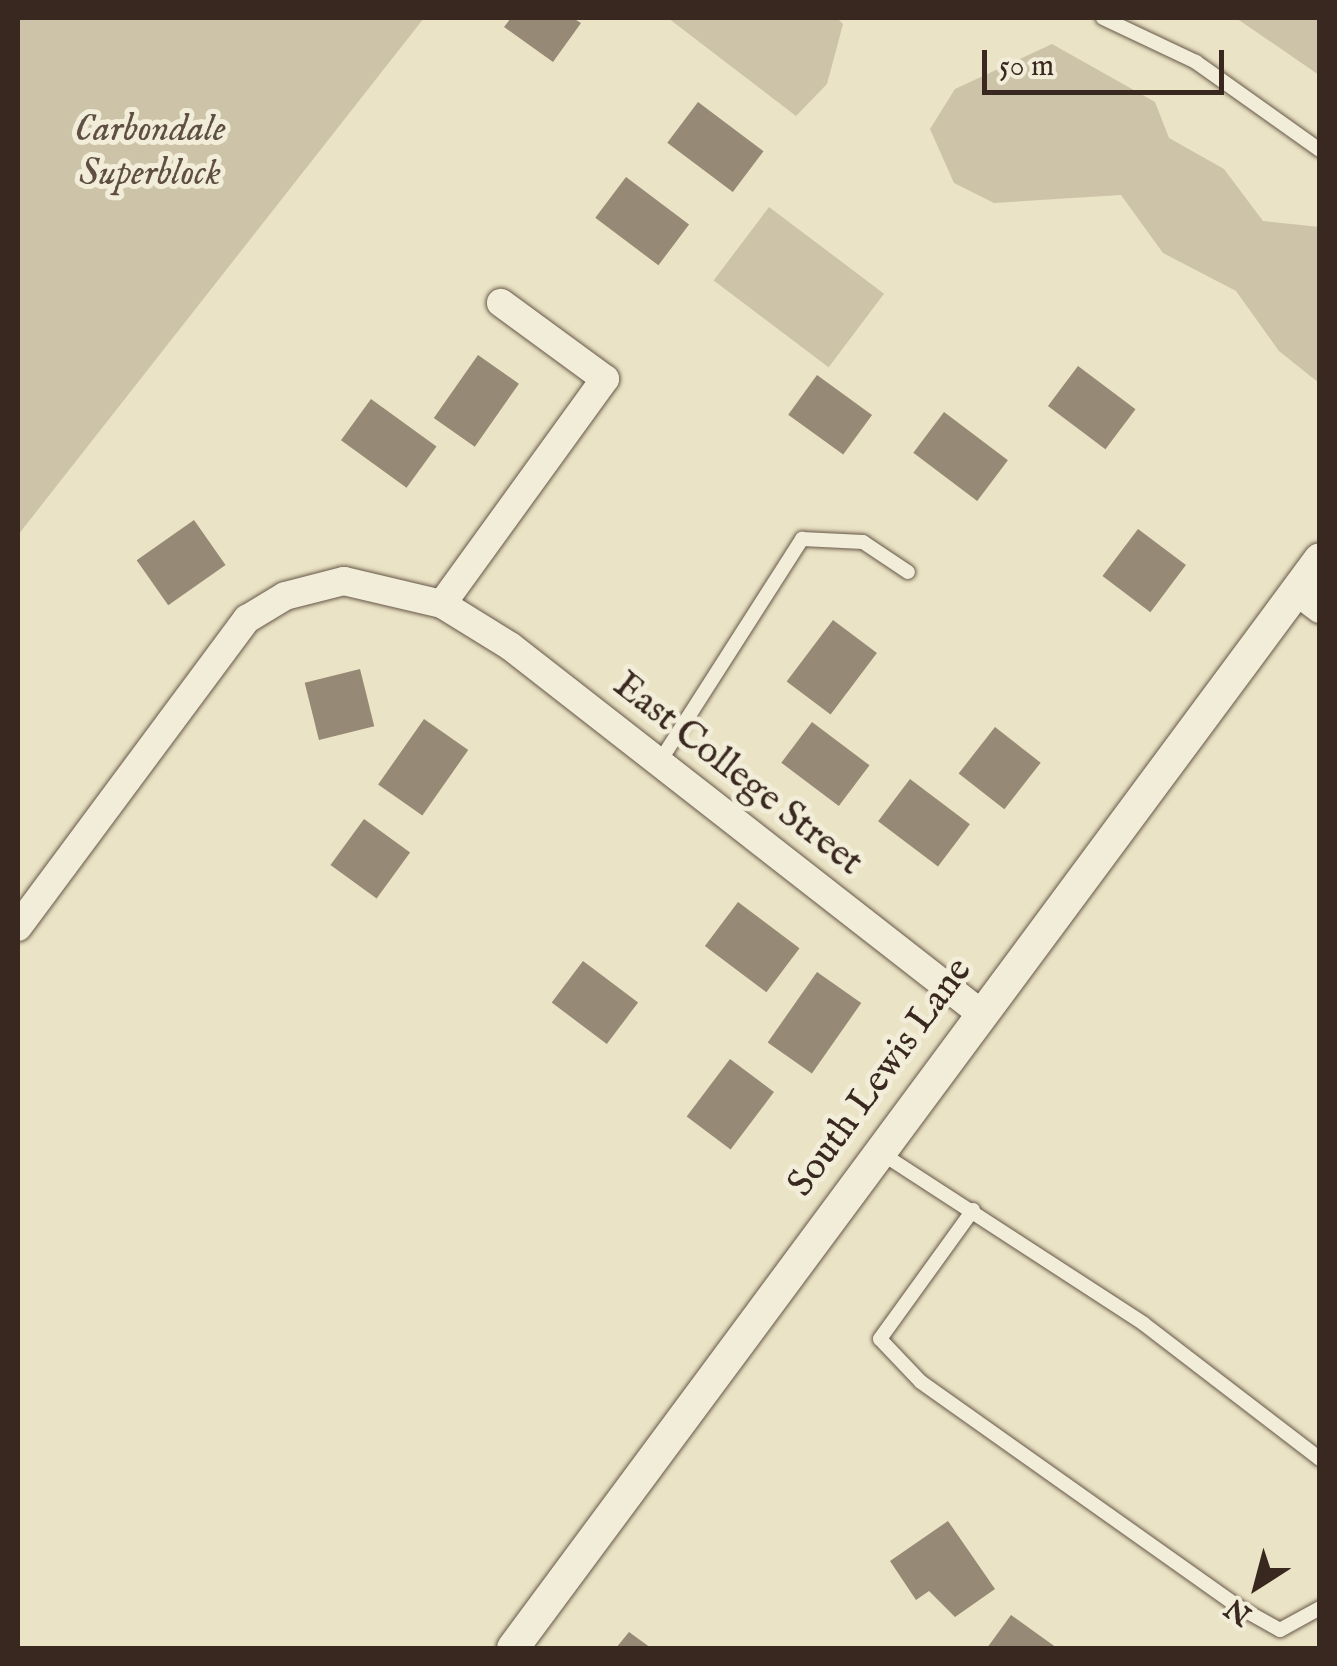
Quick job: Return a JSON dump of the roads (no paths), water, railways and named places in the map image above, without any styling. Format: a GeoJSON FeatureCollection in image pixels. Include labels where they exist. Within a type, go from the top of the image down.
{"type":"FeatureCollection","features":[{"type":"Feature","properties":{"kind":"street"},"geometry":{"type":"LineString","coordinates":[[18,926],[246,619],[286,596],[344,582],[442,604],[605,379],[501,303]]}},
{"type":"Feature","properties":{"kind":"street","name":"South Lewis Lane"},"geometry":{"type":"LineString","coordinates":[[513,1648],[979,1012],[1308,600],[1320,560]]}},
{"type":"Feature","properties":{"kind":"street","name":"East College Street"},"geometry":{"type":"LineString","coordinates":[[442,604],[660,761],[979,1012]]}},
{"type":"Feature","properties":{"kind":"lane"},"geometry":{"type":"LineString","coordinates":[[1104,18],[1196,62],[1320,150]]}},
{"type":"Feature","properties":{"kind":"lane"},"geometry":{"type":"LineString","coordinates":[[660,761],[802,539],[862,542],[908,572]]}},
{"type":"Feature","properties":{"kind":"lane"},"geometry":{"type":"LineString","coordinates":[[878,1150],[1144,1324],[1320,1459]]}},
{"type":"Feature","properties":{"kind":"lane"},"geometry":{"type":"LineString","coordinates":[[973,1210],[880,1339],[922,1382],[1237,1606],[1280,1630],[1320,1608]]}},
{"type":"Feature","properties":{"kind":"park label","name":"Carbondale Superblock"},"geometry":{"type":"Point","coordinates":[150,153]}}]}
